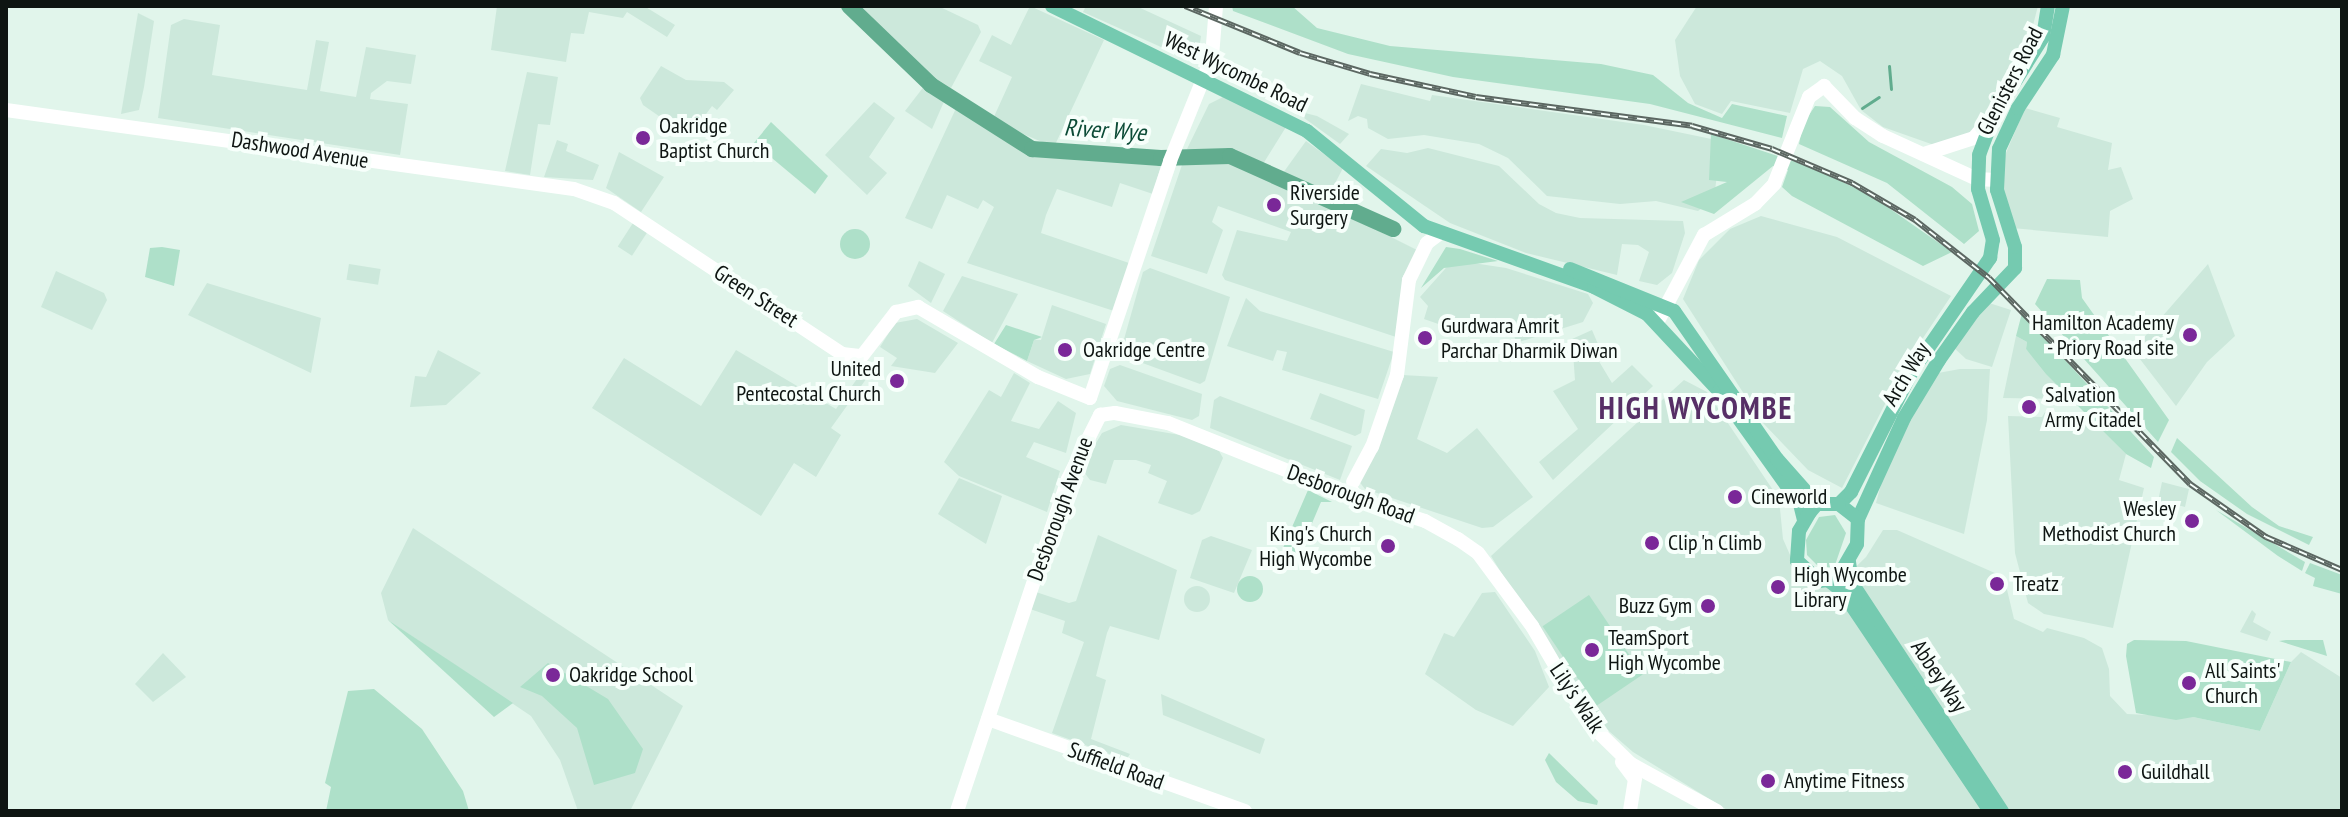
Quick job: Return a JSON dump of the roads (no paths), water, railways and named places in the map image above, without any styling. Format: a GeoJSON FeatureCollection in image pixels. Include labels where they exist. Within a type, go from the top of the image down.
{"type":"FeatureCollection","features":[{"type":"Feature","properties":{"kind":"main road","name":"West Wycombe Road"},"geometry":{"type":"LineString","coordinates":[[1052,6],[1205,78],[1307,131],[1439,234],[1594,287],[1658,321]]}},
{"type":"Feature","properties":{"kind":"main road","name":"Glenisters Road"},"geometry":{"type":"LineString","coordinates":[[1990,258],[1993,240],[1977,179],[1979,155],[1994,115],[2036,50],[2048,6]]}},
{"type":"Feature","properties":{"kind":"main road","name":"Glenisters Road"},"geometry":{"type":"LineString","coordinates":[[2015,268],[2015,247],[1996,180],[2007,128],[2053,55],[2063,6]]}},
{"type":"Feature","properties":{"kind":"main road","name":"West Wycombe Road"},"geometry":{"type":"LineString","coordinates":[[1439,234],[1482,241],[1596,276],[1668,307]]}},
{"type":"Feature","properties":{"kind":"main road","name":"Arch Way"},"geometry":{"type":"LineString","coordinates":[[1839,504],[1851,492],[1911,373],[1990,258]]}},
{"type":"Feature","properties":{"kind":"main road","name":"Arch Way"},"geometry":{"type":"LineString","coordinates":[[1858,519],[1904,418],[1939,360],[1973,312],[2015,268]]}},
{"type":"Feature","properties":{"kind":"main road"},"geometry":{"type":"LineString","coordinates":[[1668,307],[1704,352],[1777,459],[1817,504],[1839,504],[1858,519],[1857,544],[1849,562],[1828,580]]}},
{"type":"Feature","properties":{"kind":"main road"},"geometry":{"type":"LineString","coordinates":[[1658,321],[1696,374],[1800,504],[1804,520]]}},
{"type":"Feature","properties":{"kind":"main road","name":"Abbey Way"},"geometry":{"type":"LineString","coordinates":[[1817,504],[1804,520],[1795,549],[1797,561],[1819,581],[1828,580],[1838,586],[1867,619],[2002,811]]}},
{"type":"Feature","properties":{"kind":"main road","name":"Abbey Way"},"geometry":{"type":"LineString","coordinates":[[1849,562],[1852,583],[1867,619],[1990,811]]}},
{"type":"Feature","properties":{"kind":"street"},"geometry":{"type":"LineString","coordinates":[[1090,398],[1178,138],[1205,78],[1216,6]]}},
{"type":"Feature","properties":{"kind":"street"},"geometry":{"type":"LineString","coordinates":[[1658,321],[1704,235],[1755,204],[1774,184],[1809,97],[1824,86],[1855,118],[1977,179],[1996,180]]}},
{"type":"Feature","properties":{"kind":"street","name":"Dashwood Avenue"},"geometry":{"type":"LineString","coordinates":[[6,110],[593,195]]}},
{"type":"Feature","properties":{"kind":"street"},"geometry":{"type":"LineString","coordinates":[[1924,154],[1974,138],[1994,115]]}},
{"type":"Feature","properties":{"kind":"street","name":"Green Street"},"geometry":{"type":"LineString","coordinates":[[593,195],[842,354],[862,356],[887,320],[905,307],[935,315],[1038,377],[1090,398]]}},
{"type":"Feature","properties":{"kind":"street"},"geometry":{"type":"LineString","coordinates":[[1353,486],[1398,362],[1409,280],[1427,243],[1439,234]]}},
{"type":"Feature","properties":{"kind":"street"},"geometry":{"type":"LineString","coordinates":[[1696,374],[1704,352]]}},
{"type":"Feature","properties":{"kind":"street","name":"Desborough Avenue"},"geometry":{"type":"LineString","coordinates":[[957,811],[1064,489],[1088,430],[1100,415],[1090,398]]}},
{"type":"Feature","properties":{"kind":"street","name":"Desborough Road"},"geometry":{"type":"LineString","coordinates":[[1100,415],[1115,413],[1168,423],[1343,493],[1353,486],[1360,500],[1425,521],[1478,553],[1548,655]]}},
{"type":"Feature","properties":{"kind":"street","name":"Lily's Walk"},"geometry":{"type":"LineString","coordinates":[[1548,655],[1571,707],[1629,766],[1717,811]]}},
{"type":"Feature","properties":{"kind":"street","name":"Suffield Road"},"geometry":{"type":"LineString","coordinates":[[988,719],[1245,811]]}},
{"type":"Feature","properties":{"kind":"street"},"geometry":{"type":"LineString","coordinates":[[1629,766],[1638,782],[1630,811]]}},
{"type":"Feature","properties":{"kind":"street"},"geometry":{"type":"LineString","coordinates":[[1629,766],[1635,779],[1630,811]]}},
{"type":"Feature","properties":{"kind":"street","name":"Lily's Walk"},"geometry":{"type":"LineString","coordinates":[[1638,782],[1647,778],[1682,791]]}},
{"type":"Feature","properties":{"kind":"waterway","name":"River Wye"},"geometry":{"type":"LineString","coordinates":[[849,6],[931,85],[1032,149],[1161,158],[1230,156],[1393,229]]}},
{"type":"Feature","properties":{"kind":"waterway"},"geometry":{"type":"LineString","coordinates":[[1889,66],[1891,89]]}},
{"type":"Feature","properties":{"kind":"waterway"},"geometry":{"type":"LineString","coordinates":[[1862,108],[1879,97]]}},
{"type":"Feature","properties":{"kind":"railway"},"geometry":{"type":"LineString","coordinates":[[1185,6],[1300,53],[1370,74],[1476,97],[1692,126],[1772,149],[1852,183],[1915,220],[1989,278],[2190,484],[2266,537],[2342,570]]}},
{"type":"Feature","properties":{"kind":"place","name":"Oakridge Baptist Church"},"geometry":{"type":"Point","coordinates":[643,138]}},
{"type":"Feature","properties":{"kind":"place","name":"Riverside Surgery"},"geometry":{"type":"Point","coordinates":[1274,205]}},
{"type":"Feature","properties":{"kind":"place","name":"Hamilton Academy - Priory Road site"},"geometry":{"type":"Point","coordinates":[2190,335]}},
{"type":"Feature","properties":{"kind":"place","name":"Gurdwara Amrit Parchar Dharmik Diwan"},"geometry":{"type":"Point","coordinates":[1425,338]}},
{"type":"Feature","properties":{"kind":"place","name":"Oakridge Centre"},"geometry":{"type":"Point","coordinates":[1065,350]}},
{"type":"Feature","properties":{"kind":"place","name":"United Pentecostal Church"},"geometry":{"type":"Point","coordinates":[897,381]}},
{"type":"Feature","properties":{"kind":"place","name":"Salvation Army Citadel"},"geometry":{"type":"Point","coordinates":[2029,407]}},
{"type":"Feature","properties":{"kind":"place","name":"Cineworld"},"geometry":{"type":"Point","coordinates":[1735,497]}},
{"type":"Feature","properties":{"kind":"place","name":"Wesley Methodist Church"},"geometry":{"type":"Point","coordinates":[2192,521]}},
{"type":"Feature","properties":{"kind":"place","name":"Clip 'n Climb"},"geometry":{"type":"Point","coordinates":[1652,543]}},
{"type":"Feature","properties":{"kind":"place","name":"King's Church High Wycombe"},"geometry":{"type":"Point","coordinates":[1388,546]}},
{"type":"Feature","properties":{"kind":"place","name":"Treatz"},"geometry":{"type":"Point","coordinates":[1997,584]}},
{"type":"Feature","properties":{"kind":"place","name":"High Wycombe Library"},"geometry":{"type":"Point","coordinates":[1778,587]}},
{"type":"Feature","properties":{"kind":"place","name":"Buzz Gym"},"geometry":{"type":"Point","coordinates":[1708,606]}},
{"type":"Feature","properties":{"kind":"place","name":"TeamSport High Wycombe"},"geometry":{"type":"Point","coordinates":[1592,650]}},
{"type":"Feature","properties":{"kind":"place","name":"Oakridge School"},"geometry":{"type":"Point","coordinates":[553,675]}},
{"type":"Feature","properties":{"kind":"place","name":"All Saints' Church"},"geometry":{"type":"Point","coordinates":[2189,683]}},
{"type":"Feature","properties":{"kind":"place","name":"Guildhall"},"geometry":{"type":"Point","coordinates":[2125,772]}},
{"type":"Feature","properties":{"kind":"place","name":"Anytime Fitness"},"geometry":{"type":"Point","coordinates":[1768,781]}},
{"type":"Feature","properties":{"kind":"district","name":"HIGH WYCOMBE"},"geometry":{"type":"Point","coordinates":[1696,408]}}]}
